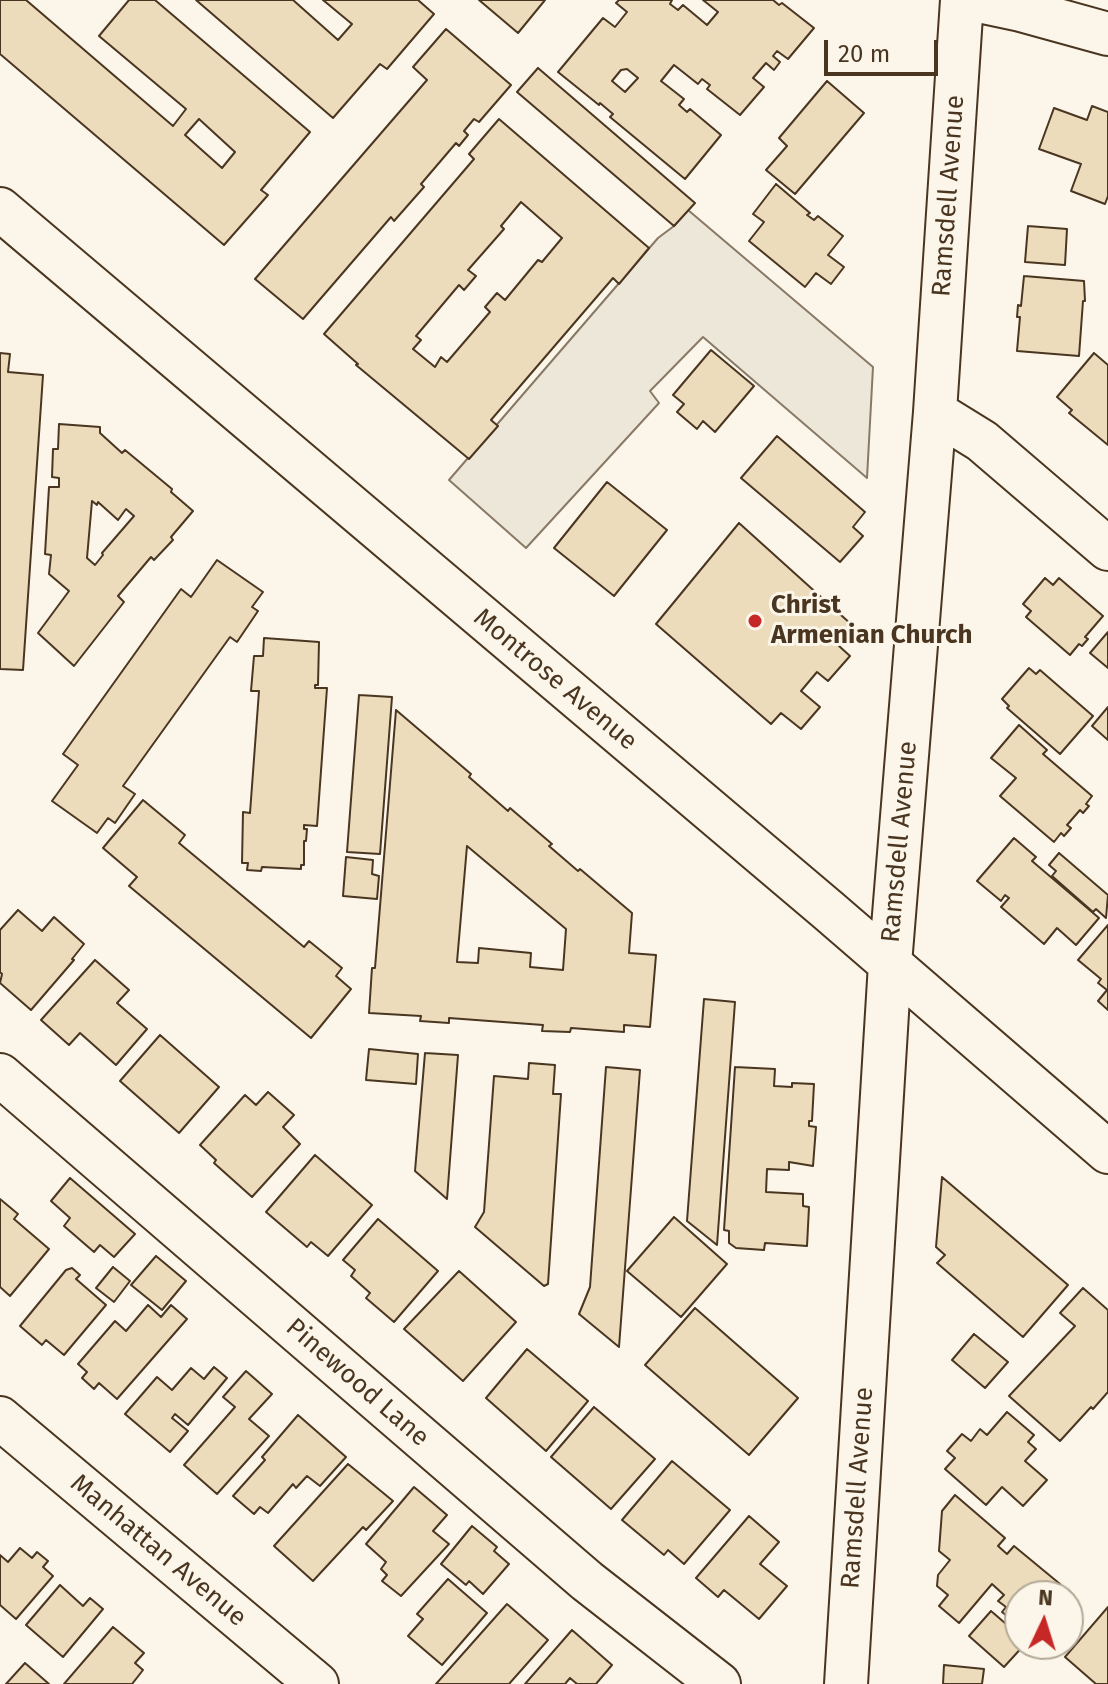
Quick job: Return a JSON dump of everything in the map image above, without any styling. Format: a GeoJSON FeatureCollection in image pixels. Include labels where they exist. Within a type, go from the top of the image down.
{"type":"FeatureCollection","features":[{"type":"Feature","properties":{"kind":"street","name":"Ramsdell Avenue"},"geometry":{"type":"LineString","coordinates":[[846,1684],[890,964],[935,412],[962,0]]}},
{"type":"Feature","properties":{"kind":"street"},"geometry":{"type":"LineString","coordinates":[[974,0],[1108,34]]}},
{"type":"Feature","properties":{"kind":"street","name":"Montrose Avenue"},"geometry":{"type":"LineString","coordinates":[[0,209],[1108,1152]]}},
{"type":"Feature","properties":{"kind":"street"},"geometry":{"type":"LineString","coordinates":[[935,412],[982,441],[1108,549]]}},
{"type":"Feature","properties":{"kind":"street","name":"Pinewood Lane"},"geometry":{"type":"LineString","coordinates":[[0,1075],[587,1581],[719,1684]]}},
{"type":"Feature","properties":{"kind":"street","name":"Manhattan Avenue"},"geometry":{"type":"LineString","coordinates":[[0,1418],[317,1684]]}},
{"type":"Feature","properties":{"kind":"shaded area"},"geometry":{"type":"Polygon","coordinates":[[[688,210],[873,367],[867,478],[703,337],[650,391],[659,403],[526,548],[449,480],[658,238],[688,210]]]}},
{"type":"Feature","properties":{"kind":"building"},"geometry":{"type":"Polygon","coordinates":[[[0,0],[26,0],[173,126],[186,109],[99,36],[129,0],[155,0],[310,132],[261,190],[268,195],[224,245],[0,54],[0,0]],[[199,119],[185,135],[222,168],[235,152],[199,119]]]}},
{"type":"Feature","properties":{"kind":"building"},"geometry":{"type":"Polygon","coordinates":[[[196,0],[293,0],[338,40],[352,24],[323,0],[418,0],[434,14],[387,69],[380,64],[333,118],[196,0]]]}},
{"type":"Feature","properties":{"kind":"building"},"geometry":{"type":"Polygon","coordinates":[[[479,0],[545,0],[518,33],[479,0]]]}},
{"type":"Feature","properties":{"kind":"building"},"geometry":{"type":"Polygon","coordinates":[[[619,0],[672,0],[670,4],[678,10],[683,5],[707,25],[718,12],[703,0],[773,0],[779,5],[782,3],[814,28],[788,59],[777,51],[773,56],[780,62],[774,70],[766,63],[753,78],[764,87],[740,115],[707,89],[710,85],[702,79],[698,84],[674,65],[661,81],[684,99],[679,105],[687,112],[690,109],[721,135],[685,179],[610,117],[613,114],[600,103],[558,72],[603,18],[615,27],[627,12],[616,3],[619,0]],[[627,69],[621,70],[612,81],[625,92],[638,78],[627,69]]]}},
{"type":"Feature","properties":{"kind":"building"},"geometry":{"type":"Polygon","coordinates":[[[446,29],[511,85],[479,122],[474,119],[464,131],[468,135],[459,146],[456,143],[421,184],[424,187],[394,221],[391,217],[303,319],[255,279],[427,80],[413,67],[446,29]]]}},
{"type":"Feature","properties":{"kind":"building"},"geometry":{"type":"Polygon","coordinates":[[[538,68],[695,203],[674,226],[517,92],[538,68]]]}},
{"type":"Feature","properties":{"kind":"building"},"geometry":{"type":"Polygon","coordinates":[[[827,81],[864,113],[795,194],[766,170],[787,146],[779,138],[827,81]]]}},
{"type":"Feature","properties":{"kind":"building"},"geometry":{"type":"Polygon","coordinates":[[[1092,106],[1108,112],[1108,196],[1105,204],[1071,191],[1081,164],[1039,149],[1054,108],[1087,120],[1092,106]]]}},
{"type":"Feature","properties":{"kind":"building"},"geometry":{"type":"Polygon","coordinates":[[[499,119],[649,248],[619,284],[613,278],[491,420],[498,426],[469,459],[356,365],[324,334],[474,159],[469,154],[499,119]],[[521,202],[501,226],[504,229],[468,270],[476,276],[464,290],[459,285],[416,336],[421,340],[413,349],[435,367],[441,357],[447,362],[490,312],[485,307],[497,293],[505,300],[538,260],[542,262],[562,238],[521,202]]]}},
{"type":"Feature","properties":{"kind":"building"},"geometry":{"type":"Polygon","coordinates":[[[776,184],[810,213],[807,215],[814,220],[818,216],[843,236],[828,255],[844,267],[831,284],[816,273],[805,287],[749,241],[764,222],[753,214],[776,184]]]}},
{"type":"Feature","properties":{"kind":"building"},"geometry":{"type":"Polygon","coordinates":[[[1028,226],[1067,229],[1065,265],[1025,262],[1028,226]]]}},
{"type":"Feature","properties":{"kind":"building"},"geometry":{"type":"Polygon","coordinates":[[[1024,276],[1084,281],[1079,356],[1017,351],[1018,305],[1021,306],[1024,276]]]}},
{"type":"Feature","properties":{"kind":"building"},"geometry":{"type":"Polygon","coordinates":[[[711,350],[754,386],[715,432],[703,421],[697,429],[677,412],[684,404],[673,395],[711,350]]]}},
{"type":"Feature","properties":{"kind":"building"},"geometry":{"type":"Polygon","coordinates":[[[0,353],[10,354],[8,372],[43,375],[23,670],[0,669],[0,353]]]}},
{"type":"Feature","properties":{"kind":"building"},"geometry":{"type":"Polygon","coordinates":[[[1094,353],[1108,365],[1108,445],[1069,413],[1072,410],[1057,397],[1094,353]]]}},
{"type":"Feature","properties":{"kind":"building"},"geometry":{"type":"Polygon","coordinates":[[[59,424],[100,427],[100,433],[122,453],[125,450],[193,511],[171,537],[173,540],[154,560],[151,557],[118,596],[124,602],[74,666],[38,633],[69,591],[49,574],[51,555],[45,554],[49,487],[59,487],[59,478],[52,477],[53,449],[58,449],[59,424]],[[92,501],[87,558],[95,565],[134,516],[126,509],[118,520],[98,502],[97,505],[92,501]]]}},
{"type":"Feature","properties":{"kind":"building"},"geometry":{"type":"Polygon","coordinates":[[[777,436],[865,512],[853,527],[863,536],[840,562],[741,478],[777,436]]]}},
{"type":"Feature","properties":{"kind":"building"},"geometry":{"type":"Polygon","coordinates":[[[607,482],[667,530],[614,596],[554,548],[607,482]]]}},
{"type":"Feature","properties":{"kind":"building"},"geometry":{"type":"Polygon","coordinates":[[[739,523],[852,625],[839,646],[850,656],[828,681],[817,672],[801,691],[820,707],[801,729],[781,713],[771,724],[656,624],[739,523]]]}},
{"type":"Feature","properties":{"kind":"building"},"geometry":{"type":"Polygon","coordinates":[[[217,560],[263,592],[252,607],[258,611],[237,642],[230,637],[123,786],[135,794],[115,823],[108,818],[97,833],[52,801],[78,765],[63,754],[181,589],[191,597],[217,560]]]}},
{"type":"Feature","properties":{"kind":"building"},"geometry":{"type":"Polygon","coordinates":[[[1045,578],[1053,585],[1059,578],[1103,616],[1085,637],[1088,639],[1070,655],[1026,617],[1031,611],[1023,604],[1045,578]]]}},
{"type":"Feature","properties":{"kind":"building"},"geometry":{"type":"Polygon","coordinates":[[[1108,632],[1108,668],[1090,653],[1108,632]]]}},
{"type":"Feature","properties":{"kind":"building"},"geometry":{"type":"Polygon","coordinates":[[[264,638],[319,642],[318,685],[315,688],[327,688],[317,826],[304,825],[307,829],[301,869],[262,867],[261,871],[247,870],[248,863],[242,863],[243,812],[250,813],[259,691],[251,691],[254,656],[263,656],[264,638]]]}},
{"type":"Feature","properties":{"kind":"building"},"geometry":{"type":"Polygon","coordinates":[[[1029,668],[1036,674],[1040,670],[1093,716],[1060,754],[1007,708],[1009,706],[1002,699],[1029,668]]]}},
{"type":"Feature","properties":{"kind":"building"},"geometry":{"type":"Polygon","coordinates":[[[359,695],[392,697],[380,854],[347,852],[359,695]]]}},
{"type":"Feature","properties":{"kind":"building"},"geometry":{"type":"Polygon","coordinates":[[[1108,707],[1108,740],[1092,726],[1108,707]]]}},
{"type":"Feature","properties":{"kind":"building"},"geometry":{"type":"Polygon","coordinates":[[[396,710],[471,774],[469,777],[508,811],[510,808],[578,871],[580,869],[632,913],[629,953],[656,955],[650,1027],[624,1025],[624,1032],[571,1028],[570,1032],[542,1031],[543,1025],[449,1018],[449,1023],[420,1021],[421,1016],[369,1013],[372,968],[375,968],[396,710]],[[467,846],[457,962],[478,963],[479,948],[531,953],[530,967],[563,970],[566,929],[467,846]]]}},
{"type":"Feature","properties":{"kind":"building"},"geometry":{"type":"Polygon","coordinates":[[[1019,725],[1047,750],[1043,754],[1092,796],[1083,813],[1080,810],[1067,825],[1071,828],[1064,836],[1061,833],[1054,842],[1000,796],[1016,778],[991,758],[1019,725]]]}},
{"type":"Feature","properties":{"kind":"building"},"geometry":{"type":"Polygon","coordinates":[[[143,800],[185,835],[179,843],[304,947],[309,941],[342,968],[336,976],[351,989],[311,1038],[129,886],[137,877],[103,848],[143,800]]]}},
{"type":"Feature","properties":{"kind":"building"},"geometry":{"type":"Polygon","coordinates":[[[1014,838],[1036,857],[1032,861],[1099,918],[1076,945],[1057,928],[1044,944],[1001,907],[1009,898],[1005,895],[1001,901],[977,881],[1014,838]]]}},
{"type":"Feature","properties":{"kind":"building"},"geometry":{"type":"Polygon","coordinates":[[[1059,853],[1108,895],[1106,918],[1096,909],[1093,912],[1052,876],[1056,871],[1049,865],[1059,853]]]}},
{"type":"Feature","properties":{"kind":"building"},"geometry":{"type":"Polygon","coordinates":[[[346,857],[373,860],[372,874],[379,876],[377,899],[343,896],[346,857]]]}},
{"type":"Feature","properties":{"kind":"building"},"geometry":{"type":"Polygon","coordinates":[[[18,910],[42,931],[54,917],[84,944],[31,1010],[0,983],[0,930],[18,910]]]}},
{"type":"Feature","properties":{"kind":"building"},"geometry":{"type":"Polygon","coordinates":[[[1108,925],[1108,1010],[1098,1001],[1107,990],[1098,983],[1101,979],[1078,960],[1108,925]]]}},
{"type":"Feature","properties":{"kind":"building"},"geometry":{"type":"Polygon","coordinates":[[[95,960],[129,990],[117,1003],[147,1029],[116,1065],[80,1033],[69,1045],[41,1020],[95,960]]]}},
{"type":"Feature","properties":{"kind":"building"},"geometry":{"type":"Polygon","coordinates":[[[704,999],[735,1002],[717,1245],[687,1221],[704,999]]]}},
{"type":"Feature","properties":{"kind":"building"},"geometry":{"type":"Polygon","coordinates":[[[160,1035],[219,1087],[179,1133],[120,1081],[160,1035]]]}},
{"type":"Feature","properties":{"kind":"building"},"geometry":{"type":"Polygon","coordinates":[[[369,1049],[418,1054],[416,1084],[366,1080],[369,1049]]]}},
{"type":"Feature","properties":{"kind":"building"},"geometry":{"type":"Polygon","coordinates":[[[425,1053],[458,1055],[447,1199],[415,1171],[425,1053]]]}},
{"type":"Feature","properties":{"kind":"building"},"geometry":{"type":"Polygon","coordinates":[[[529,1063],[555,1065],[553,1094],[561,1094],[548,1284],[544,1286],[475,1227],[484,1212],[494,1076],[528,1079],[529,1063]]]}},
{"type":"Feature","properties":{"kind":"building"},"geometry":{"type":"Polygon","coordinates":[[[606,1067],[640,1070],[619,1347],[579,1314],[590,1287],[606,1067]]]}},
{"type":"Feature","properties":{"kind":"building"},"geometry":{"type":"Polygon","coordinates":[[[735,1067],[775,1069],[774,1086],[814,1084],[812,1121],[809,1121],[809,1126],[816,1127],[813,1166],[789,1162],[789,1170],[767,1169],[766,1192],[803,1194],[803,1206],[809,1207],[807,1246],[765,1243],[764,1250],[736,1248],[729,1243],[729,1231],[724,1230],[735,1067]]]}},
{"type":"Feature","properties":{"kind":"building"},"geometry":{"type":"Polygon","coordinates":[[[268,1092],[294,1115],[283,1127],[300,1144],[252,1197],[214,1163],[216,1160],[200,1145],[245,1095],[256,1105],[268,1092]]]}},
{"type":"Feature","properties":{"kind":"building"},"geometry":{"type":"Polygon","coordinates":[[[315,1155],[372,1205],[328,1256],[311,1242],[307,1247],[266,1212],[315,1155]]]}},
{"type":"Feature","properties":{"kind":"building"},"geometry":{"type":"Polygon","coordinates":[[[942,1177],[1068,1285],[1023,1337],[937,1263],[945,1255],[936,1247],[942,1177]]]}},
{"type":"Feature","properties":{"kind":"building"},"geometry":{"type":"Polygon","coordinates":[[[70,1178],[135,1234],[114,1257],[100,1245],[94,1252],[64,1226],[70,1218],[51,1201],[70,1178]]]}},
{"type":"Feature","properties":{"kind":"building"},"geometry":{"type":"Polygon","coordinates":[[[0,1199],[18,1214],[14,1219],[49,1249],[10,1296],[0,1287],[0,1199]]]}},
{"type":"Feature","properties":{"kind":"building"},"geometry":{"type":"Polygon","coordinates":[[[674,1217],[727,1264],[681,1317],[627,1271],[674,1217]]]}},
{"type":"Feature","properties":{"kind":"building"},"geometry":{"type":"Polygon","coordinates":[[[378,1219],[438,1271],[394,1322],[366,1298],[370,1293],[351,1276],[355,1270],[343,1260],[378,1219]]]}},
{"type":"Feature","properties":{"kind":"building"},"geometry":{"type":"Polygon","coordinates":[[[156,1256],[186,1281],[162,1310],[131,1285],[156,1256]]]}},
{"type":"Feature","properties":{"kind":"building"},"geometry":{"type":"Polygon","coordinates":[[[113,1267],[130,1281],[114,1302],[96,1288],[113,1267]]]}},
{"type":"Feature","properties":{"kind":"building"},"geometry":{"type":"Polygon","coordinates":[[[72,1268],[80,1275],[76,1279],[106,1305],[64,1355],[46,1340],[42,1345],[20,1326],[66,1270],[72,1268]]]}},
{"type":"Feature","properties":{"kind":"building"},"geometry":{"type":"Polygon","coordinates":[[[459,1271],[516,1322],[463,1381],[404,1329],[459,1271]]]}},
{"type":"Feature","properties":{"kind":"building"},"geometry":{"type":"Polygon","coordinates":[[[1083,1288],[1108,1310],[1108,1392],[1060,1441],[1009,1396],[1075,1326],[1060,1313],[1083,1288]]]}},
{"type":"Feature","properties":{"kind":"building"},"geometry":{"type":"Polygon","coordinates":[[[148,1305],[161,1317],[171,1305],[187,1319],[117,1399],[99,1383],[94,1389],[82,1378],[87,1372],[78,1364],[115,1321],[126,1331],[148,1305]]]}},
{"type":"Feature","properties":{"kind":"building"},"geometry":{"type":"Polygon","coordinates":[[[695,1308],[798,1398],[749,1455],[645,1365],[695,1308]]]}},
{"type":"Feature","properties":{"kind":"building"},"geometry":{"type":"Polygon","coordinates":[[[974,1334],[1008,1362],[985,1388],[952,1360],[974,1334]]]}},
{"type":"Feature","properties":{"kind":"building"},"geometry":{"type":"Polygon","coordinates":[[[527,1349],[588,1401],[546,1451],[486,1398],[527,1349]]]}},
{"type":"Feature","properties":{"kind":"building"},"geometry":{"type":"Polygon","coordinates":[[[214,1367],[227,1378],[188,1425],[175,1414],[172,1418],[188,1431],[170,1452],[125,1414],[157,1377],[172,1390],[191,1368],[204,1379],[214,1367]]]}},
{"type":"Feature","properties":{"kind":"building"},"geometry":{"type":"Polygon","coordinates":[[[246,1371],[272,1394],[249,1419],[269,1436],[217,1494],[184,1465],[235,1407],[223,1397],[246,1371]]]}},
{"type":"Feature","properties":{"kind":"building"},"geometry":{"type":"Polygon","coordinates":[[[594,1407],[655,1459],[611,1509],[551,1457],[594,1407]]]}},
{"type":"Feature","properties":{"kind":"building"},"geometry":{"type":"Polygon","coordinates":[[[1007,1412],[1034,1435],[1028,1442],[1036,1449],[1025,1461],[1047,1480],[1023,1506],[1002,1487],[986,1505],[945,1469],[955,1458],[947,1451],[962,1434],[971,1441],[980,1429],[987,1435],[1007,1412]]]}},
{"type":"Feature","properties":{"kind":"building"},"geometry":{"type":"Polygon","coordinates":[[[298,1415],[346,1457],[320,1486],[307,1476],[296,1488],[293,1484],[268,1513],[260,1507],[254,1514],[233,1496],[265,1460],[262,1457],[298,1415]]]}},
{"type":"Feature","properties":{"kind":"building"},"geometry":{"type":"Polygon","coordinates":[[[672,1461],[730,1510],[684,1564],[668,1550],[664,1555],[622,1520],[672,1461]]]}},
{"type":"Feature","properties":{"kind":"building"},"geometry":{"type":"Polygon","coordinates":[[[348,1464],[393,1501],[366,1530],[363,1527],[313,1581],[274,1546],[348,1464]]]}},
{"type":"Feature","properties":{"kind":"building"},"geometry":{"type":"Polygon","coordinates":[[[414,1487],[447,1515],[433,1531],[449,1544],[401,1596],[382,1581],[387,1575],[381,1569],[386,1562],[366,1544],[414,1487]]]}},
{"type":"Feature","properties":{"kind":"building"},"geometry":{"type":"Polygon","coordinates":[[[955,1495],[1005,1538],[998,1546],[1007,1554],[1014,1546],[1055,1580],[1004,1580],[1004,1595],[992,1584],[959,1623],[939,1606],[948,1595],[937,1586],[938,1575],[950,1560],[939,1551],[942,1511],[955,1495]]]}},
{"type":"Feature","properties":{"kind":"building"},"geometry":{"type":"Polygon","coordinates":[[[749,1516],[779,1542],[760,1564],[787,1586],[759,1619],[724,1590],[718,1597],[696,1578],[749,1516]]]}},
{"type":"Feature","properties":{"kind":"building"},"geometry":{"type":"Polygon","coordinates":[[[472,1526],[497,1547],[494,1551],[509,1564],[483,1594],[469,1581],[466,1585],[441,1564],[472,1526]]]}},
{"type":"Feature","properties":{"kind":"building"},"geometry":{"type":"Polygon","coordinates":[[[20,1548],[32,1558],[37,1552],[48,1561],[43,1567],[53,1576],[16,1619],[0,1605],[0,1555],[8,1562],[20,1548]]]}},
{"type":"Feature","properties":{"kind":"building"},"geometry":{"type":"Polygon","coordinates":[[[448,1579],[487,1613],[442,1665],[408,1636],[423,1619],[417,1614],[448,1579]]]}},
{"type":"Feature","properties":{"kind":"building"},"geometry":{"type":"Polygon","coordinates":[[[60,1585],[83,1606],[90,1598],[103,1609],[63,1657],[26,1625],[60,1585]]]}},
{"type":"Feature","properties":{"kind":"building"},"geometry":{"type":"Polygon","coordinates":[[[507,1604],[548,1640],[509,1684],[436,1684],[507,1604]]]}},
{"type":"Feature","properties":{"kind":"building"},"geometry":{"type":"Polygon","coordinates":[[[1108,1607],[1108,1684],[1096,1684],[1068,1660],[1084,1660],[1084,1635],[1108,1607]]]}},
{"type":"Feature","properties":{"kind":"building"},"geometry":{"type":"Polygon","coordinates":[[[991,1611],[1004,1622],[1004,1660],[1010,1660],[1004,1667],[969,1636],[991,1611]]]}},
{"type":"Feature","properties":{"kind":"building"},"geometry":{"type":"Polygon","coordinates":[[[113,1627],[144,1653],[135,1663],[143,1670],[132,1684],[64,1684],[113,1627]]]}},
{"type":"Feature","properties":{"kind":"building"},"geometry":{"type":"Polygon","coordinates":[[[572,1630],[612,1665],[596,1684],[577,1684],[570,1678],[565,1684],[525,1684],[572,1630]]]}},
{"type":"Feature","properties":{"kind":"building"},"geometry":{"type":"Polygon","coordinates":[[[25,1663],[49,1684],[6,1684],[25,1663]]]}},
{"type":"Feature","properties":{"kind":"building"},"geometry":{"type":"Polygon","coordinates":[[[944,1665],[984,1669],[982,1684],[943,1684],[944,1665]]]}},
{"type":"Feature","properties":{"kind":"place","name":"Christ Armenian Church"},"geometry":{"type":"Point","coordinates":[755,621]}}]}
